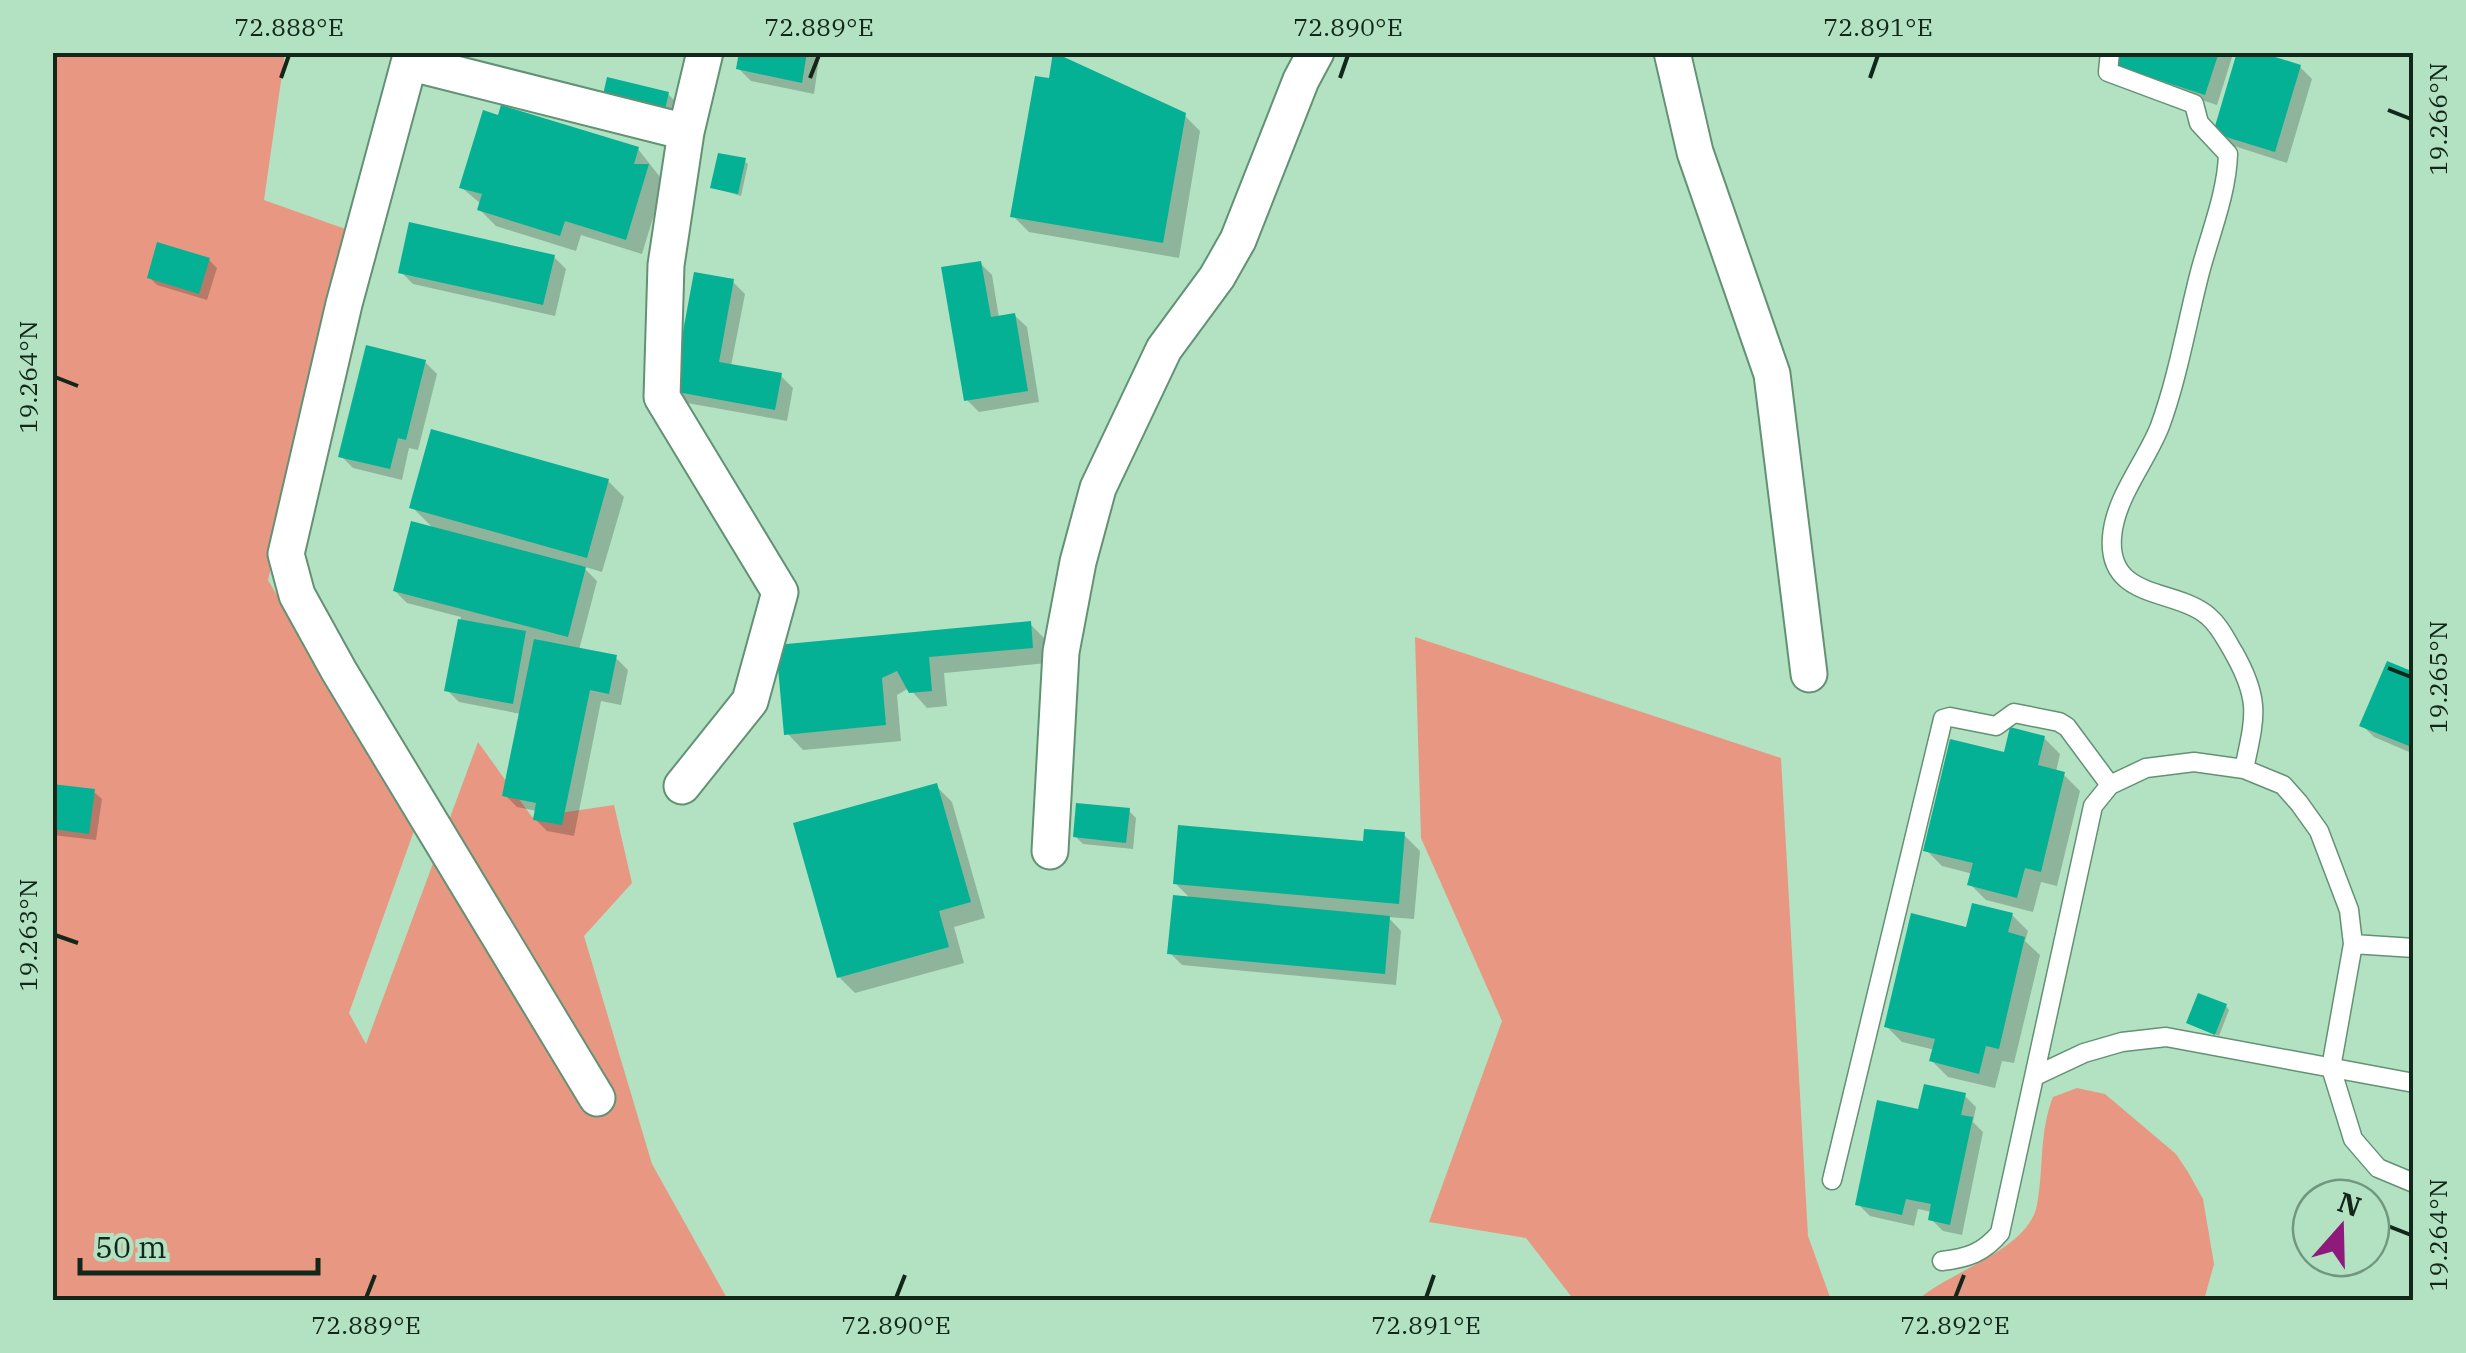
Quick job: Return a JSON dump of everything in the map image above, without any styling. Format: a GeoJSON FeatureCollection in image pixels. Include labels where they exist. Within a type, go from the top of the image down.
{"type":"FeatureCollection","features":[{"type":"Feature","properties":{"kind":"street"},"geometry":{"type":"LineString","coordinates":[[682,786],[750,701],[780,592],[662,397],[666,265],[686,132],[705,52]]}},
{"type":"Feature","properties":{"kind":"street"},"geometry":{"type":"LineString","coordinates":[[1050,851],[1061,652],[1078,562],[1098,488],[1164,349],[1217,277],[1238,240],[1301,80],[1316,52]]}},
{"type":"Feature","properties":{"kind":"street"},"geometry":{"type":"LineString","coordinates":[[1672,52],[1695,152],[1772,374],[1809,674]]}},
{"type":"Feature","properties":{"kind":"street"},"geometry":{"type":"LineString","coordinates":[[597,1098],[339,671],[297,594],[286,554],[344,304],[412,58],[686,132]]}},
{"type":"Feature","properties":{"kind":"lane"},"geometry":{"type":"LineString","coordinates":[[2110,52],[2108,72],[2194,104],[2199,123],[2228,154],[2160,426],[2118,512],[2112,537],[2113,553],[2122,572],[2140,590],[2190,605],[2207,615],[2220,630],[2246,676],[2255,704],[2244,769]]}},
{"type":"Feature","properties":{"kind":"lane"},"geometry":{"type":"LineString","coordinates":[[1832,1180],[1942,719],[1950,717],[1996,726],[2014,713],[2059,722],[2080,742],[2110,785]]}},
{"type":"Feature","properties":{"kind":"lane"},"geometry":{"type":"LineString","coordinates":[[1942,1261],[1968,1258],[1988,1248],[2000,1233],[2093,806],[2110,785],[2146,768],[2194,762],[2244,769],[2283,785],[2320,831],[2350,910],[2353,944],[2331,1068],[2353,1139],[2378,1168],[2414,1183]]}},
{"type":"Feature","properties":{"kind":"lane"},"geometry":{"type":"LineString","coordinates":[[2353,944],[2414,948]]}},
{"type":"Feature","properties":{"kind":"lane"},"geometry":{"type":"LineString","coordinates":[[2034,1076],[2122,1042],[2166,1037],[2414,1083]]}},
{"type":"Feature","properties":{"kind":"shaded area"},"geometry":{"type":"Polygon","coordinates":[[[52,53],[285,53],[264,200],[351,231],[268,580],[415,828],[349,1013],[366,1044],[478,742],[532,817],[614,805],[632,883],[584,936],[652,1164],[728,1300],[53,1300],[52,53]]]}},
{"type":"Feature","properties":{"kind":"shaded area"},"geometry":{"type":"Polygon","coordinates":[[[1415,637],[1781,758],[1808,1236],[1831,1300],[1574,1300],[1526,1238],[1429,1222],[1502,1021],[1421,838],[1415,637]]]}},
{"type":"Feature","properties":{"kind":"shaded area"},"geometry":{"type":"Polygon","coordinates":[[[2077,1088],[2105,1094],[2176,1154],[2188,1172],[2203,1199],[2214,1264],[2204,1300],[1918,1300],[2004,1248],[2031,1221],[2037,1205],[2046,1123],[2053,1097],[2077,1088]]]}},
{"type":"Feature","properties":{"kind":"building"},"geometry":{"type":"Polygon","coordinates":[[[739,52],[807,52],[802,83],[736,69],[739,52]]]}},
{"type":"Feature","properties":{"kind":"building"},"geometry":{"type":"Polygon","coordinates":[[[1053,52],[1186,113],[1163,243],[1010,217],[1035,76],[1049,78],[1053,52]]]}},
{"type":"Feature","properties":{"kind":"building"},"geometry":{"type":"Polygon","coordinates":[[[2120,52],[2219,52],[2205,95],[2116,66],[2120,52]]]}},
{"type":"Feature","properties":{"kind":"building"},"geometry":{"type":"Polygon","coordinates":[[[2237,52],[2259,52],[2301,65],[2275,152],[2213,133],[2237,52]]]}},
{"type":"Feature","properties":{"kind":"building"},"geometry":{"type":"Polygon","coordinates":[[[607,77],[669,92],[663,118],[601,104],[607,77]]]}},
{"type":"Feature","properties":{"kind":"building"},"geometry":{"type":"Polygon","coordinates":[[[501,105],[639,147],[634,164],[649,164],[626,240],[565,221],[560,236],[477,210],[482,194],[459,188],[483,110],[498,115],[501,105]]]}},
{"type":"Feature","properties":{"kind":"building"},"geometry":{"type":"Polygon","coordinates":[[[718,153],[746,158],[738,194],[710,188],[718,153]]]}},
{"type":"Feature","properties":{"kind":"building"},"geometry":{"type":"Polygon","coordinates":[[[409,222],[555,255],[543,305],[398,273],[409,222]]]}},
{"type":"Feature","properties":{"kind":"building"},"geometry":{"type":"Polygon","coordinates":[[[157,242],[210,258],[199,294],[147,278],[157,242]]]}},
{"type":"Feature","properties":{"kind":"building"},"geometry":{"type":"Polygon","coordinates":[[[981,261],[991,317],[1015,313],[1028,391],[964,401],[941,267],[981,261]]]}},
{"type":"Feature","properties":{"kind":"building"},"geometry":{"type":"Polygon","coordinates":[[[694,272],[734,279],[719,362],[782,373],[775,410],[672,391],[694,272]]]}},
{"type":"Feature","properties":{"kind":"building"},"geometry":{"type":"Polygon","coordinates":[[[366,345],[426,360],[406,440],[398,438],[390,469],[338,457],[366,345]]]}},
{"type":"Feature","properties":{"kind":"building"},"geometry":{"type":"Polygon","coordinates":[[[431,429],[609,479],[587,558],[409,508],[431,429]]]}},
{"type":"Feature","properties":{"kind":"building"},"geometry":{"type":"Polygon","coordinates":[[[411,521],[586,567],[568,637],[393,591],[411,521]]]}},
{"type":"Feature","properties":{"kind":"building"},"geometry":{"type":"Polygon","coordinates":[[[458,619],[526,631],[513,704],[444,691],[458,619]]]}},
{"type":"Feature","properties":{"kind":"building"},"geometry":{"type":"Polygon","coordinates":[[[1031,621],[1033,648],[929,657],[932,691],[909,693],[897,671],[882,678],[886,725],[784,735],[776,645],[1031,621]]]}},
{"type":"Feature","properties":{"kind":"building"},"geometry":{"type":"Polygon","coordinates":[[[534,639],[617,655],[609,694],[590,690],[562,825],[533,820],[536,803],[502,796],[534,639]]]}},
{"type":"Feature","properties":{"kind":"building"},"geometry":{"type":"Polygon","coordinates":[[[2387,661],[2414,672],[2414,748],[2359,726],[2387,661]]]}},
{"type":"Feature","properties":{"kind":"building"},"geometry":{"type":"Polygon","coordinates":[[[2010,727],[2045,736],[2038,765],[2065,772],[2041,872],[2025,868],[2017,898],[1967,885],[1973,863],[1923,851],[1950,739],[2004,752],[2010,727]]]}},
{"type":"Feature","properties":{"kind":"building"},"geometry":{"type":"Polygon","coordinates":[[[937,783],[971,902],[939,911],[949,947],[837,978],[793,823],[937,783]]]}},
{"type":"Feature","properties":{"kind":"building"},"geometry":{"type":"Polygon","coordinates":[[[52,784],[95,789],[89,834],[52,829],[52,784]]]}},
{"type":"Feature","properties":{"kind":"building"},"geometry":{"type":"Polygon","coordinates":[[[1076,803],[1130,808],[1126,843],[1073,837],[1076,803]]]}},
{"type":"Feature","properties":{"kind":"building"},"geometry":{"type":"Polygon","coordinates":[[[1178,825],[1363,841],[1364,829],[1405,832],[1399,904],[1173,884],[1178,825]]]}},
{"type":"Feature","properties":{"kind":"building"},"geometry":{"type":"Polygon","coordinates":[[[1173,895],[1390,916],[1385,974],[1167,954],[1173,895]]]}},
{"type":"Feature","properties":{"kind":"building"},"geometry":{"type":"Polygon","coordinates":[[[1972,903],[2013,913],[2008,932],[2025,937],[1999,1049],[1986,1046],[1979,1074],[1929,1061],[1935,1039],[1884,1027],[1911,913],[1966,927],[1972,903]]]}},
{"type":"Feature","properties":{"kind":"building"},"geometry":{"type":"Polygon","coordinates":[[[2198,993],[2227,1004],[2215,1035],[2186,1023],[2198,993]]]}},
{"type":"Feature","properties":{"kind":"building"},"geometry":{"type":"Polygon","coordinates":[[[1924,1084],[1966,1093],[1961,1115],[1973,1117],[1950,1225],[1928,1220],[1931,1204],[1906,1199],[1902,1215],[1855,1205],[1877,1100],[1918,1109],[1924,1084]]]}}]}
